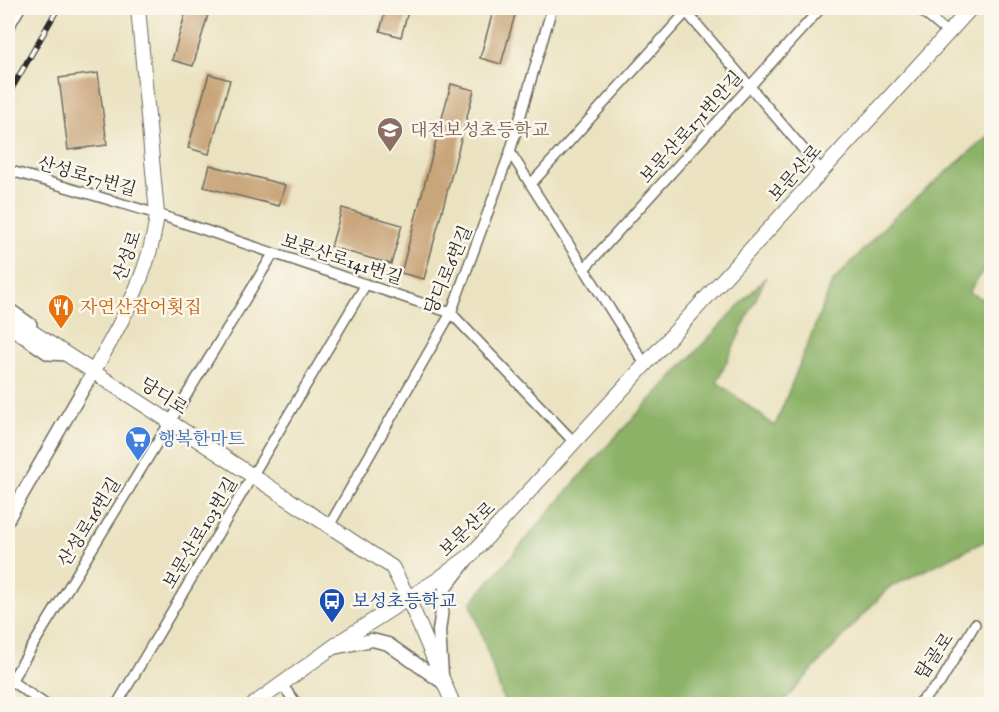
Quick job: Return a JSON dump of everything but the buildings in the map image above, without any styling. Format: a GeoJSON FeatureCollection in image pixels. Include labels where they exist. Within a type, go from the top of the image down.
{"type":"FeatureCollection","features":[{"type":"Feature","properties":{"kind":"main road","name":"산성로"},"geometry":{"type":"LineString","coordinates":[[93,372],[124,319],[155,234],[157,214],[138,8]]}},
{"type":"Feature","properties":{"kind":"main road","name":"보문산로"},"geometry":{"type":"LineString","coordinates":[[254,705],[332,648],[471,555],[971,8]]}},
{"type":"Feature","properties":{"kind":"main road","name":"당디로"},"geometry":{"type":"LineString","coordinates":[[8,316],[392,567],[408,598],[453,705]]}},
{"type":"Feature","properties":{"kind":"street"},"geometry":{"type":"LineString","coordinates":[[8,29],[20,8]]}},
{"type":"Feature","properties":{"kind":"street","name":"당디로6번길"},"geometry":{"type":"LineString","coordinates":[[329,526],[451,313],[510,152],[552,8]]}},
{"type":"Feature","properties":{"kind":"street","name":"보문산로171번안길"},"geometry":{"type":"LineString","coordinates":[[584,269],[821,8]]}},
{"type":"Feature","properties":{"kind":"street"},"geometry":{"type":"LineString","coordinates":[[918,8],[947,32]]}},
{"type":"Feature","properties":{"kind":"street"},"geometry":{"type":"LineString","coordinates":[[531,184],[686,9],[821,170]]}},
{"type":"Feature","properties":{"kind":"street"},"geometry":{"type":"LineString","coordinates":[[510,152],[645,364]]}},
{"type":"Feature","properties":{"kind":"street","name":"산성로57번길"},"geometry":{"type":"LineString","coordinates":[[8,170],[157,214]]}},
{"type":"Feature","properties":{"kind":"street","name":"보문산로141번길"},"geometry":{"type":"LineString","coordinates":[[157,214],[451,313],[574,442]]}},
{"type":"Feature","properties":{"kind":"street","name":"산성로16번길"},"geometry":{"type":"LineString","coordinates":[[8,682],[273,254]]}},
{"type":"Feature","properties":{"kind":"street","name":"보문산로103번길"},"geometry":{"type":"LineString","coordinates":[[117,705],[366,285]]}},
{"type":"Feature","properties":{"kind":"street"},"geometry":{"type":"LineString","coordinates":[[8,307],[57,341],[70,357]]}},
{"type":"Feature","properties":{"kind":"street"},"geometry":{"type":"LineString","coordinates":[[8,328],[48,355],[70,357]]}},
{"type":"Feature","properties":{"kind":"street","name":"산성로"},"geometry":{"type":"LineString","coordinates":[[8,519],[93,372]]}},
{"type":"Feature","properties":{"kind":"street"},"geometry":{"type":"LineString","coordinates":[[442,682],[439,631],[445,588],[471,555]]}},
{"type":"Feature","properties":{"kind":"street","name":"탑골로"},"geometry":{"type":"LineString","coordinates":[[918,705],[940,683],[975,624]]}},
{"type":"Feature","properties":{"kind":"street"},"geometry":{"type":"LineString","coordinates":[[332,648],[372,640],[388,644],[442,682]]}},
{"type":"Feature","properties":{"kind":"street"},"geometry":{"type":"LineString","coordinates":[[8,682],[45,705]]}},
{"type":"Feature","properties":{"kind":"street"},"geometry":{"type":"LineString","coordinates":[[282,685],[297,705]]}},
{"type":"Feature","properties":{"kind":"green space"},"geometry":{"type":"Polygon","coordinates":[[[991,134],[991,258],[969,292],[991,304],[991,538],[888,588],[781,704],[505,704],[471,603],[594,460],[766,277],[717,382],[775,426],[832,283],[892,219],[991,134]]]}},
{"type":"Feature","properties":{"kind":"railway"},"geometry":{"type":"LineString","coordinates":[[8,95],[58,8]]}},
{"type":"Feature","properties":{"kind":"place","name":"대전보성초등학교"},"geometry":{"type":"Point","coordinates":[390,153]}},
{"type":"Feature","properties":{"kind":"place","name":"자연산잡어횟집"},"geometry":{"type":"Point","coordinates":[61,330]}},
{"type":"Feature","properties":{"kind":"place","name":"행복한마트"},"geometry":{"type":"Point","coordinates":[138,462]}},
{"type":"Feature","properties":{"kind":"place","name":"보성초등학교"},"geometry":{"type":"Point","coordinates":[332,624]}}]}
